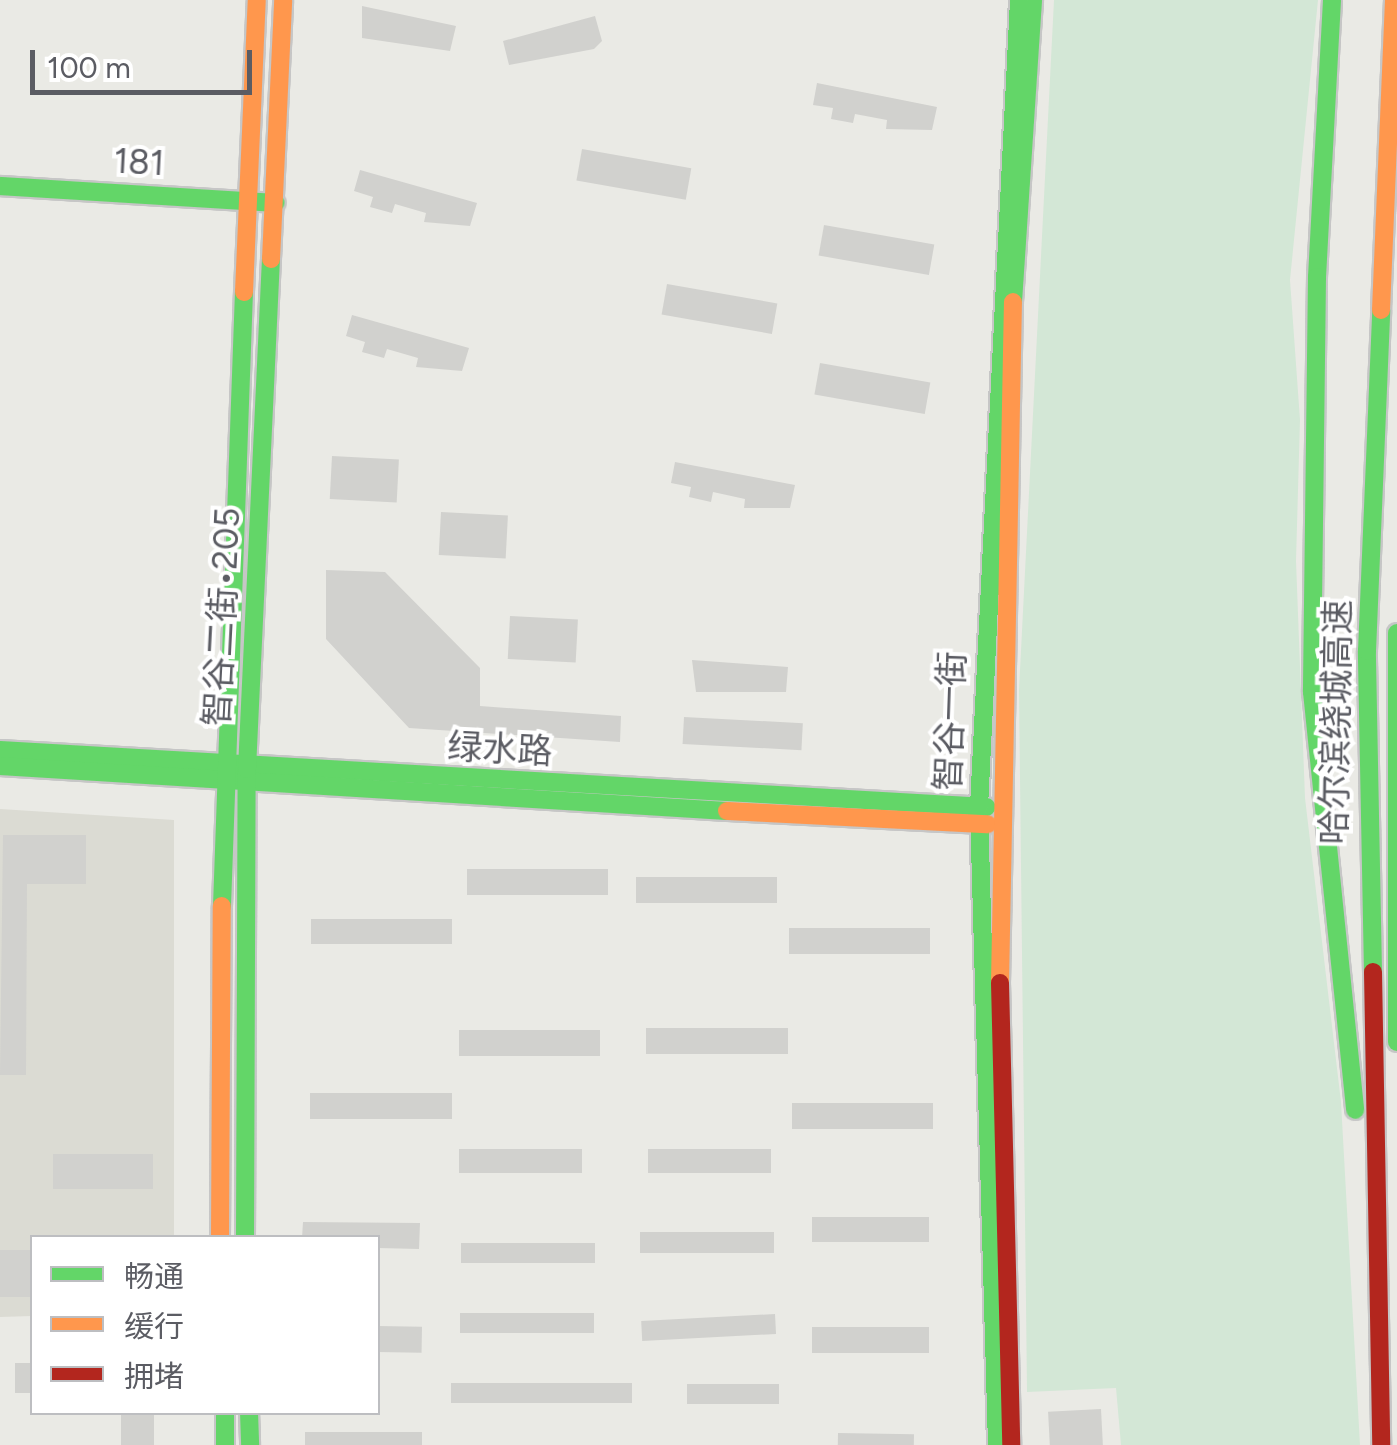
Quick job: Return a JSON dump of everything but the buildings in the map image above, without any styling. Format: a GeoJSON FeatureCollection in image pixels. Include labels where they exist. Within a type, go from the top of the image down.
{"type":"FeatureCollection","features":[{"type":"Feature","properties":{"kind":"main road","name":"智谷二街•205"},"geometry":{"type":"LineString","coordinates":[[220,1235],[223,777],[257,0]]}},
{"type":"Feature","properties":{"kind":"main road","name":"智谷二街•205"},"geometry":{"type":"LineString","coordinates":[[245,1235],[247,778],[282,0]]}},
{"type":"Feature","properties":{"kind":"main road","name":"智谷一街"},"geometry":{"type":"LineString","coordinates":[[996,1445],[988,816],[1019,0]]}},
{"type":"Feature","properties":{"kind":"main road","name":"智谷一街"},"geometry":{"type":"LineString","coordinates":[[1011,1445],[988,816],[1010,360],[1033,0]]}},
{"type":"Feature","properties":{"kind":"main road"},"geometry":{"type":"LineString","coordinates":[[1332,0],[1317,277],[1312,692],[1375,1357]]}},
{"type":"Feature","properties":{"kind":"main road","name":"哈尔滨绕城高速"},"geometry":{"type":"LineString","coordinates":[[1381,1445],[1375,1357],[1367,651],[1394,0]]}},
{"type":"Feature","properties":{"kind":"main road","name":"181"},"geometry":{"type":"LineString","coordinates":[[0,186],[275,203]]}},
{"type":"Feature","properties":{"kind":"main road","name":"哈尔滨绕城高速"},"geometry":{"type":"LineString","coordinates":[[1397,634],[1397,1042]]}},
{"type":"Feature","properties":{"kind":"main road","name":"绿水路"},"geometry":{"type":"LineString","coordinates":[[0,750],[223,777]]}},
{"type":"Feature","properties":{"kind":"main road","name":"绿水路"},"geometry":{"type":"LineString","coordinates":[[0,766],[988,816]]}},
{"type":"Feature","properties":{"kind":"main road"},"geometry":{"type":"LineString","coordinates":[[224,1415],[225,1445]]}},
{"type":"Feature","properties":{"kind":"main road"},"geometry":{"type":"LineString","coordinates":[[249,1415],[250,1445]]}},
{"type":"Feature","properties":{"kind":"shaded area"},"geometry":{"type":"Polygon","coordinates":[[[0,809],[174,820],[174,1235],[30,1235],[30,1316],[0,1317],[0,809]]]}},
{"type":"Feature","properties":{"kind":"green space"},"geometry":{"type":"Polygon","coordinates":[[[1054,0],[1318,0],[1290,280],[1300,420],[1296,561],[1305,798],[1341,1102],[1360,1445],[1121,1445],[1116,1388],[1027,1392],[1019,690],[1054,0]]]}},
{"type":"Feature","properties":{"kind":"traffic: fast"},"geometry":{"type":"LineString","coordinates":[[997,1445],[979,807],[1019,0]]}},
{"type":"Feature","properties":{"kind":"traffic: fast"},"geometry":{"type":"LineString","coordinates":[[1013,302],[1033,0]]}},
{"type":"Feature","properties":{"kind":"traffic: fast"},"geometry":{"type":"LineString","coordinates":[[1317,277],[1332,0]]}},
{"type":"Feature","properties":{"kind":"traffic: fast"},"geometry":{"type":"LineString","coordinates":[[0,186],[275,203]]}},
{"type":"Feature","properties":{"kind":"traffic: fast"},"geometry":{"type":"LineString","coordinates":[[245,1235],[247,769],[271,259]]}},
{"type":"Feature","properties":{"kind":"traffic: fast"},"geometry":{"type":"LineString","coordinates":[[1317,277],[1312,692],[1355,1110]]}},
{"type":"Feature","properties":{"kind":"traffic: fast"},"geometry":{"type":"LineString","coordinates":[[222,906],[244,292]]}},
{"type":"Feature","properties":{"kind":"traffic: fast"},"geometry":{"type":"LineString","coordinates":[[1373,972],[1367,651],[1381,310]]}},
{"type":"Feature","properties":{"kind":"traffic: fast"},"geometry":{"type":"LineString","coordinates":[[1397,633],[1397,1042]]}},
{"type":"Feature","properties":{"kind":"traffic: fast"},"geometry":{"type":"LineString","coordinates":[[0,750],[986,807]]}},
{"type":"Feature","properties":{"kind":"traffic: fast"},"geometry":{"type":"LineString","coordinates":[[0,766],[727,811]]}},
{"type":"Feature","properties":{"kind":"traffic: fast"},"geometry":{"type":"LineString","coordinates":[[225,1415],[225,1445]]}},
{"type":"Feature","properties":{"kind":"traffic: fast"},"geometry":{"type":"LineString","coordinates":[[249,1415],[250,1445]]}},
{"type":"Feature","properties":{"kind":"traffic: slow"},"geometry":{"type":"LineString","coordinates":[[244,292],[257,0]]}},
{"type":"Feature","properties":{"kind":"traffic: slow"},"geometry":{"type":"LineString","coordinates":[[271,259],[283,0]]}},
{"type":"Feature","properties":{"kind":"traffic: slow"},"geometry":{"type":"LineString","coordinates":[[1381,310],[1394,0]]}},
{"type":"Feature","properties":{"kind":"traffic: slow"},"geometry":{"type":"LineString","coordinates":[[1000,983],[1013,302]]}},
{"type":"Feature","properties":{"kind":"traffic: slow"},"geometry":{"type":"LineString","coordinates":[[727,811],[988,824]]}},
{"type":"Feature","properties":{"kind":"traffic: slow"},"geometry":{"type":"LineString","coordinates":[[220,1235],[222,906]]}},
{"type":"Feature","properties":{"kind":"traffic: jam"},"geometry":{"type":"LineString","coordinates":[[1373,972],[1381,1445]]}},
{"type":"Feature","properties":{"kind":"traffic: jam"},"geometry":{"type":"LineString","coordinates":[[1000,983],[1011,1445]]}}]}
